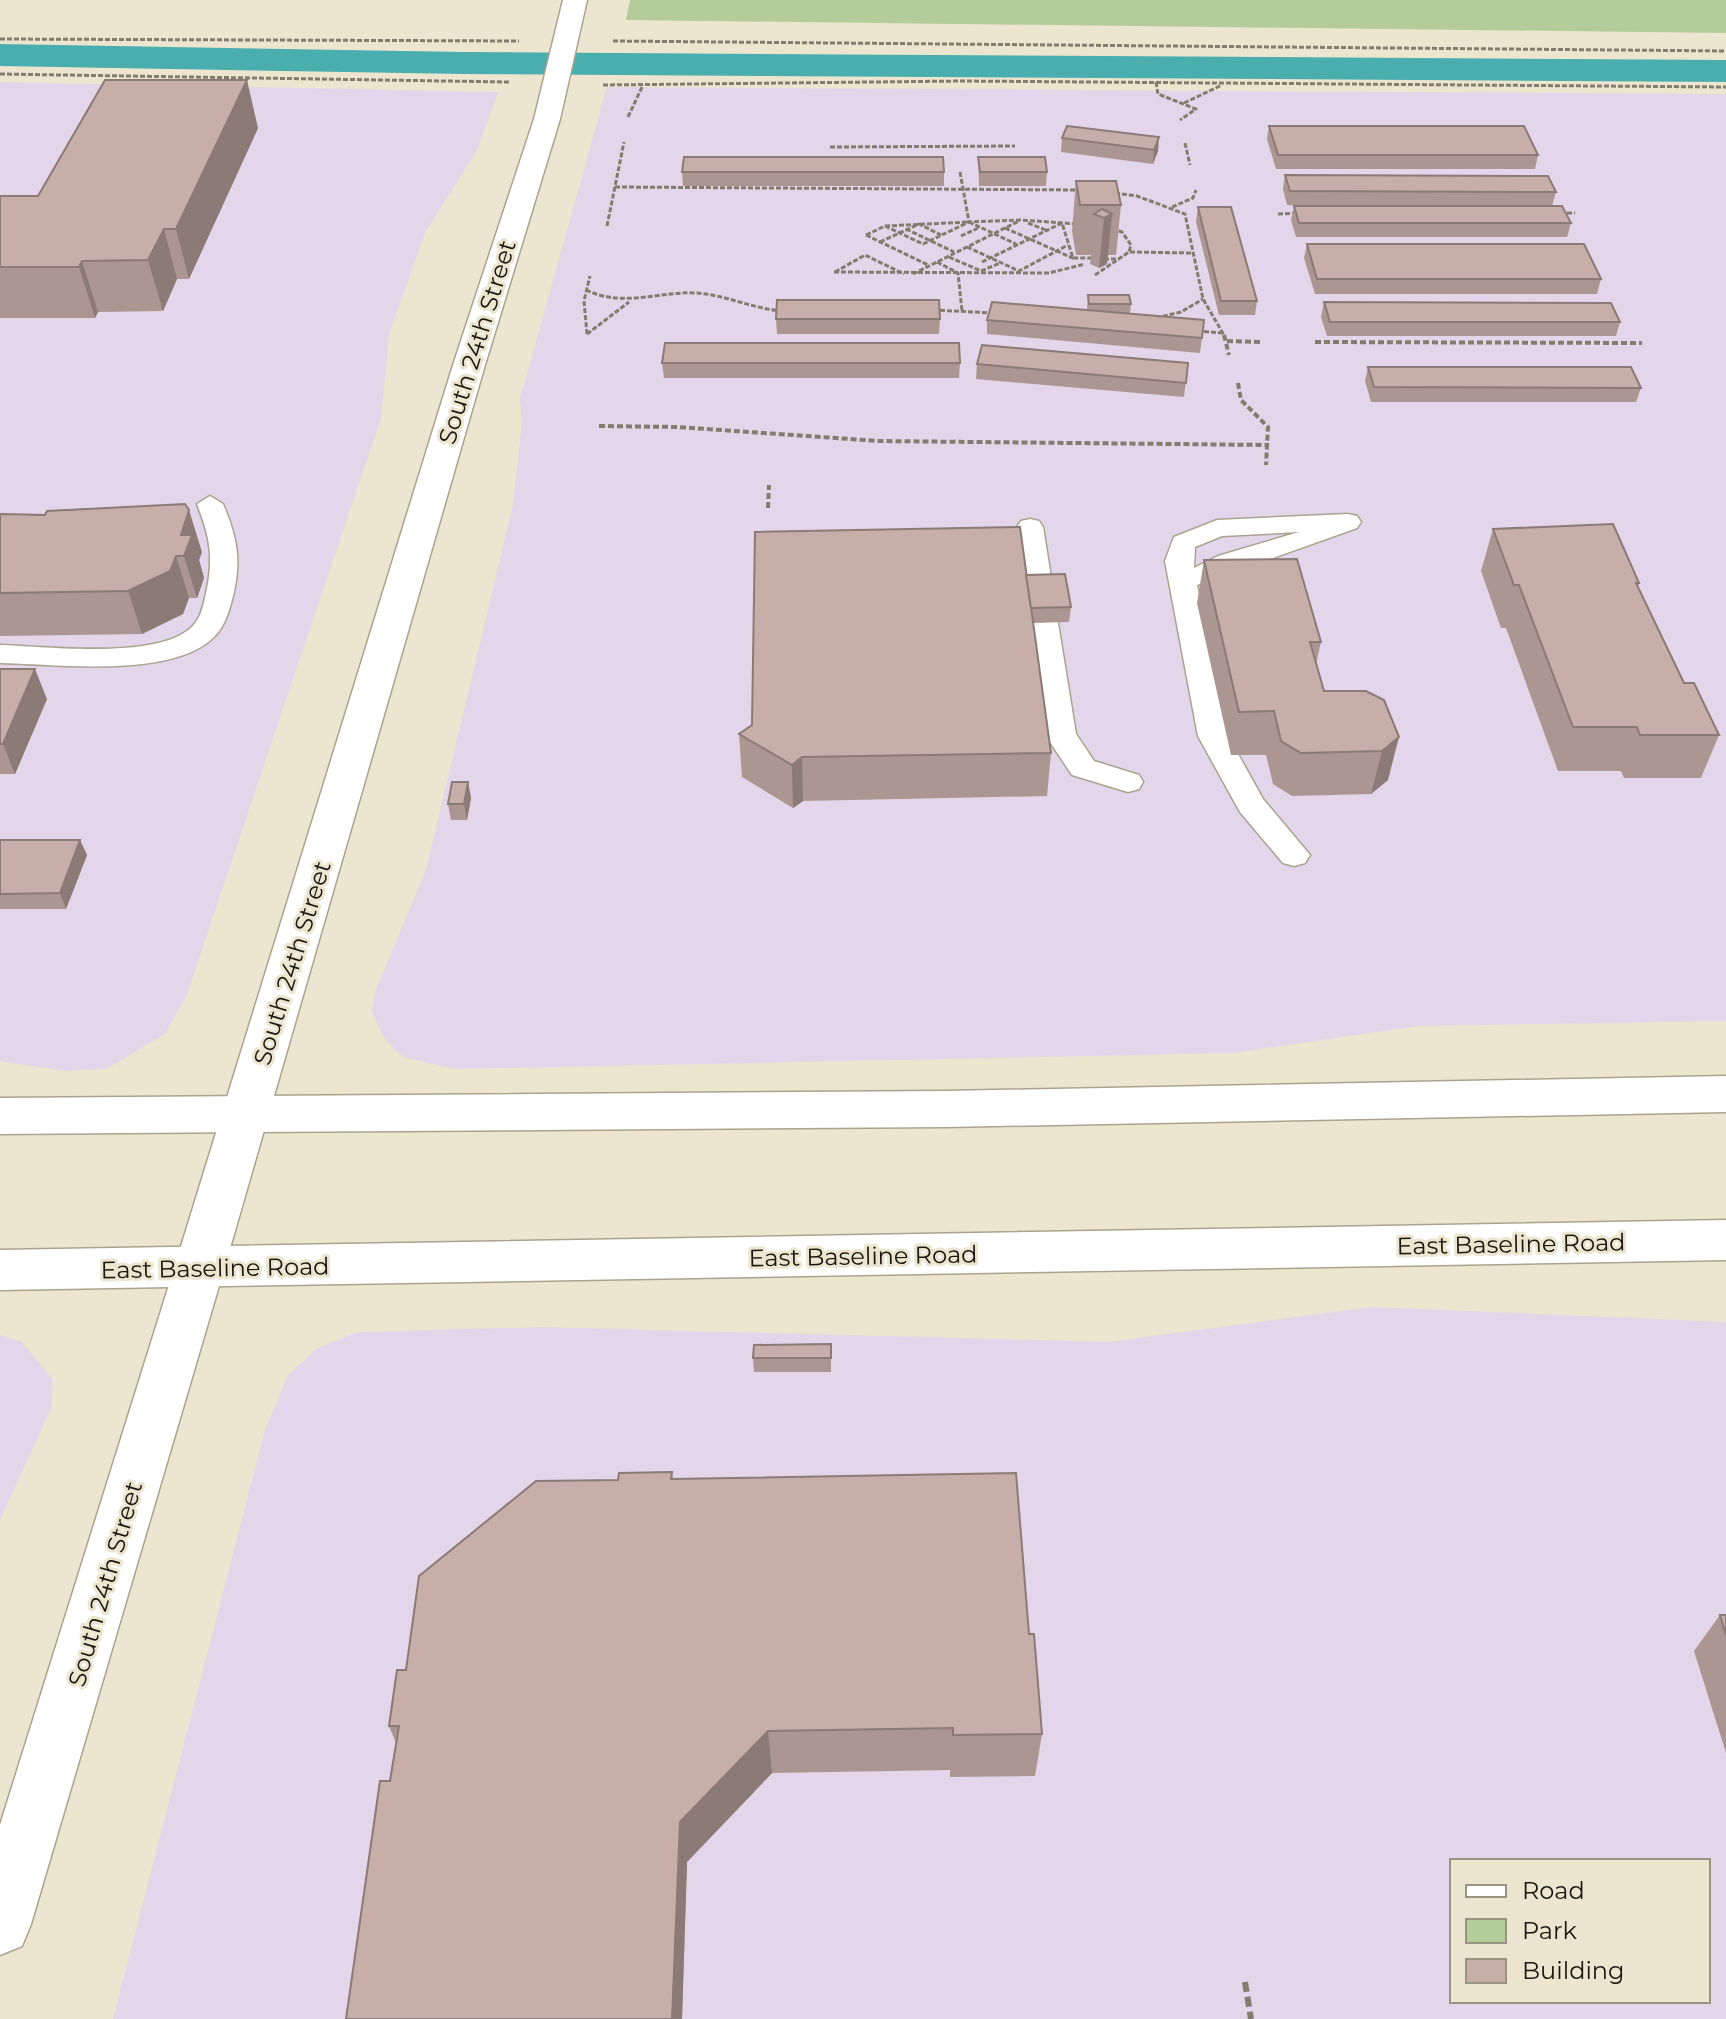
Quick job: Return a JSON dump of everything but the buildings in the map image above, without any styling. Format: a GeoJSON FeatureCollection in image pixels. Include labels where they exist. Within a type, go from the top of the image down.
{"type":"FeatureCollection","features":[{"type":"Feature","properties":{"kind":"main road","name":"South 24th Street"},"geometry":{"type":"LineString","coordinates":[[0,1924],[244,1114],[329,844],[560,62],[575,0]]}},
{"type":"Feature","properties":{"kind":"main road"},"geometry":{"type":"LineString","coordinates":[[0,1116],[946,1109],[1726,1094]]}},
{"type":"Feature","properties":{"kind":"main road","name":"East Baseline Road"},"geometry":{"type":"LineString","coordinates":[[0,1270],[199,1269],[1726,1240]]}},
{"type":"Feature","properties":{"kind":"lane"},"geometry":{"type":"LineString","coordinates":[[0,654],[131,654],[181,647],[203,633],[215,614],[229,553],[210,504]]}},
{"type":"Feature","properties":{"kind":"lane"},"geometry":{"type":"LineString","coordinates":[[1183,591],[1202,574],[1228,563],[1306,541],[1348,522],[1263,523],[1217,528],[1183,543],[1179,561],[1183,591],[1213,736],[1251,805],[1294,855]]}},
{"type":"Feature","properties":{"kind":"lane"},"geometry":{"type":"LineString","coordinates":[[1030,527],[1039,590]]}},
{"type":"Feature","properties":{"kind":"lane"},"geometry":{"type":"LineString","coordinates":[[1044,623],[1061,735],[1083,768],[1128,782]]}},
{"type":"Feature","properties":{"kind":"path"},"geometry":{"type":"LineString","coordinates":[[0,39],[519,41]]}},
{"type":"Feature","properties":{"kind":"path"},"geometry":{"type":"LineString","coordinates":[[618,41],[1726,51]]}},
{"type":"Feature","properties":{"kind":"path"},"geometry":{"type":"LineString","coordinates":[[0,74],[505,82]]}},
{"type":"Feature","properties":{"kind":"path"},"geometry":{"type":"LineString","coordinates":[[1156,82],[1158,94],[1196,109],[1180,120]]}},
{"type":"Feature","properties":{"kind":"path"},"geometry":{"type":"LineString","coordinates":[[599,85],[1156,82],[1726,87]]}},
{"type":"Feature","properties":{"kind":"path"},"geometry":{"type":"LineString","coordinates":[[1184,104],[1227,83]]}},
{"type":"Feature","properties":{"kind":"path"},"geometry":{"type":"LineString","coordinates":[[628,117],[643,85]]}},
{"type":"Feature","properties":{"kind":"path"},"geometry":{"type":"LineString","coordinates":[[607,226],[624,142]]}},
{"type":"Feature","properties":{"kind":"path"},"geometry":{"type":"LineString","coordinates":[[1185,143],[1190,165]]}},
{"type":"Feature","properties":{"kind":"path"},"geometry":{"type":"LineString","coordinates":[[830,147],[1015,146]]}},
{"type":"Feature","properties":{"kind":"path"},"geometry":{"type":"LineString","coordinates":[[960,172],[969,222]]}},
{"type":"Feature","properties":{"kind":"path"},"geometry":{"type":"LineString","coordinates":[[615,187],[1086,190]]}},
{"type":"Feature","properties":{"kind":"path"},"geometry":{"type":"LineString","coordinates":[[1171,207],[1193,198],[1196,190]]}},
{"type":"Feature","properties":{"kind":"path"},"geometry":{"type":"LineString","coordinates":[[1113,192],[1171,207],[1185,214],[1199,214]]}},
{"type":"Feature","properties":{"kind":"path"},"geometry":{"type":"LineString","coordinates":[[1278,214],[1309,213]]}},
{"type":"Feature","properties":{"kind":"path"},"geometry":{"type":"LineString","coordinates":[[1559,213],[1575,213]]}},
{"type":"Feature","properties":{"kind":"path"},"geometry":{"type":"LineString","coordinates":[[1185,214],[1203,299],[1224,333],[1229,355]]}},
{"type":"Feature","properties":{"kind":"path"},"geometry":{"type":"LineString","coordinates":[[908,276],[1021,220],[1046,230]]}},
{"type":"Feature","properties":{"kind":"path"},"geometry":{"type":"LineString","coordinates":[[929,266],[866,235],[885,226],[919,224],[1021,220],[1091,225]]}},
{"type":"Feature","properties":{"kind":"path"},"geometry":{"type":"LineString","coordinates":[[969,222],[1017,245]]}},
{"type":"Feature","properties":{"kind":"path"},"geometry":{"type":"LineString","coordinates":[[885,226],[923,244],[969,222]]}},
{"type":"Feature","properties":{"kind":"path"},"geometry":{"type":"LineString","coordinates":[[982,262],[1062,223]]}},
{"type":"Feature","properties":{"kind":"path"},"geometry":{"type":"LineString","coordinates":[[1062,223],[1073,258]]}},
{"type":"Feature","properties":{"kind":"path"},"geometry":{"type":"LineString","coordinates":[[880,242],[919,224]]}},
{"type":"Feature","properties":{"kind":"path"},"geometry":{"type":"LineString","coordinates":[[919,224],[942,235]]}},
{"type":"Feature","properties":{"kind":"path"},"geometry":{"type":"LineString","coordinates":[[933,224],[950,231]]}},
{"type":"Feature","properties":{"kind":"path"},"geometry":{"type":"LineString","coordinates":[[898,225],[955,253]]}},
{"type":"Feature","properties":{"kind":"path"},"geometry":{"type":"LineString","coordinates":[[1105,226],[1122,232],[1131,245],[1129,252]]}},
{"type":"Feature","properties":{"kind":"path"},"geometry":{"type":"LineString","coordinates":[[975,243],[961,236],[979,227]]}},
{"type":"Feature","properties":{"kind":"path"},"geometry":{"type":"LineString","coordinates":[[1005,228],[1101,271]]}},
{"type":"Feature","properties":{"kind":"path"},"geometry":{"type":"LineString","coordinates":[[967,247],[1019,271],[1068,245]]}},
{"type":"Feature","properties":{"kind":"path"},"geometry":{"type":"LineString","coordinates":[[1095,275],[1129,252],[1194,253]]}},
{"type":"Feature","properties":{"kind":"path"},"geometry":{"type":"LineString","coordinates":[[908,276],[865,255],[834,272],[908,276],[981,271],[1070,273],[1085,264]]}},
{"type":"Feature","properties":{"kind":"path"},"geometry":{"type":"LineString","coordinates":[[948,257],[981,271],[1000,263]]}},
{"type":"Feature","properties":{"kind":"path"},"geometry":{"type":"LineString","coordinates":[[1073,258],[1119,259]]}},
{"type":"Feature","properties":{"kind":"path"},"geometry":{"type":"LineString","coordinates":[[936,262],[958,273]]}},
{"type":"Feature","properties":{"kind":"path"},"geometry":{"type":"LineString","coordinates":[[958,273],[962,311]]}},
{"type":"Feature","properties":{"kind":"path"},"geometry":{"type":"LineString","coordinates":[[590,276],[586,290],[587,334],[634,299]]}},
{"type":"Feature","properties":{"kind":"path"},"geometry":{"type":"LineString","coordinates":[[586,290],[600,299],[695,293],[772,311],[786,311]]}},
{"type":"Feature","properties":{"kind":"path"},"geometry":{"type":"LineString","coordinates":[[1148,320],[1181,312],[1203,299]]}},
{"type":"Feature","properties":{"kind":"path"},"geometry":{"type":"LineString","coordinates":[[920,310],[1007,314]]}},
{"type":"Feature","properties":{"kind":"path"},"geometry":{"type":"LineString","coordinates":[[1196,331],[1224,333]]}},
{"type":"Feature","properties":{"kind":"path"},"geometry":{"type":"LineString","coordinates":[[1227,341],[1261,342]]}},
{"type":"Feature","properties":{"kind":"path"},"geometry":{"type":"LineString","coordinates":[[1315,342],[1642,343]]}},
{"type":"Feature","properties":{"kind":"path"},"geometry":{"type":"LineString","coordinates":[[1238,383],[1241,400],[1268,427],[1266,465]]}},
{"type":"Feature","properties":{"kind":"path"},"geometry":{"type":"LineString","coordinates":[[599,426],[879,441],[1269,445]]}},
{"type":"Feature","properties":{"kind":"path"},"geometry":{"type":"LineString","coordinates":[[768,508],[769,485]]}},
{"type":"Feature","properties":{"kind":"path"},"geometry":{"type":"LineString","coordinates":[[1245,1982],[1251,2019]]}},
{"type":"Feature","properties":{"kind":"shaded area"},"geometry":{"type":"Polygon","coordinates":[[[0,82],[498,92],[477,150],[425,233],[389,334],[381,418],[187,994],[165,1034],[106,1069],[64,1071],[0,1061],[0,82]]]}},
{"type":"Feature","properties":{"kind":"shaded area"},"geometry":{"type":"Polygon","coordinates":[[[607,87],[1726,94],[1726,1021],[1419,1026],[1232,1053],[455,1069],[403,1057],[384,1038],[372,1012],[375,992],[426,870],[513,505],[522,422],[520,399],[607,87]]]}},
{"type":"Feature","properties":{"kind":"shaded area"},"geometry":{"type":"Polygon","coordinates":[[[1372,1307],[1726,1322],[1726,2019],[113,2019],[265,1430],[288,1375],[318,1348],[357,1332],[542,1327],[1108,1342],[1372,1307]]]}},
{"type":"Feature","properties":{"kind":"shaded area"},"geometry":{"type":"Polygon","coordinates":[[[0,1335],[22,1342],[53,1380],[51,1408],[0,1520],[0,1335]]]}},
{"type":"Feature","properties":{"kind":"green space"},"geometry":{"type":"Polygon","coordinates":[[[630,0],[1726,0],[1726,33],[626,20],[630,0]]]}},
{"type":"Feature","properties":{"kind":"waterway"},"geometry":{"type":"LineString","coordinates":[[0,55],[464,63],[1726,71]]}}]}
